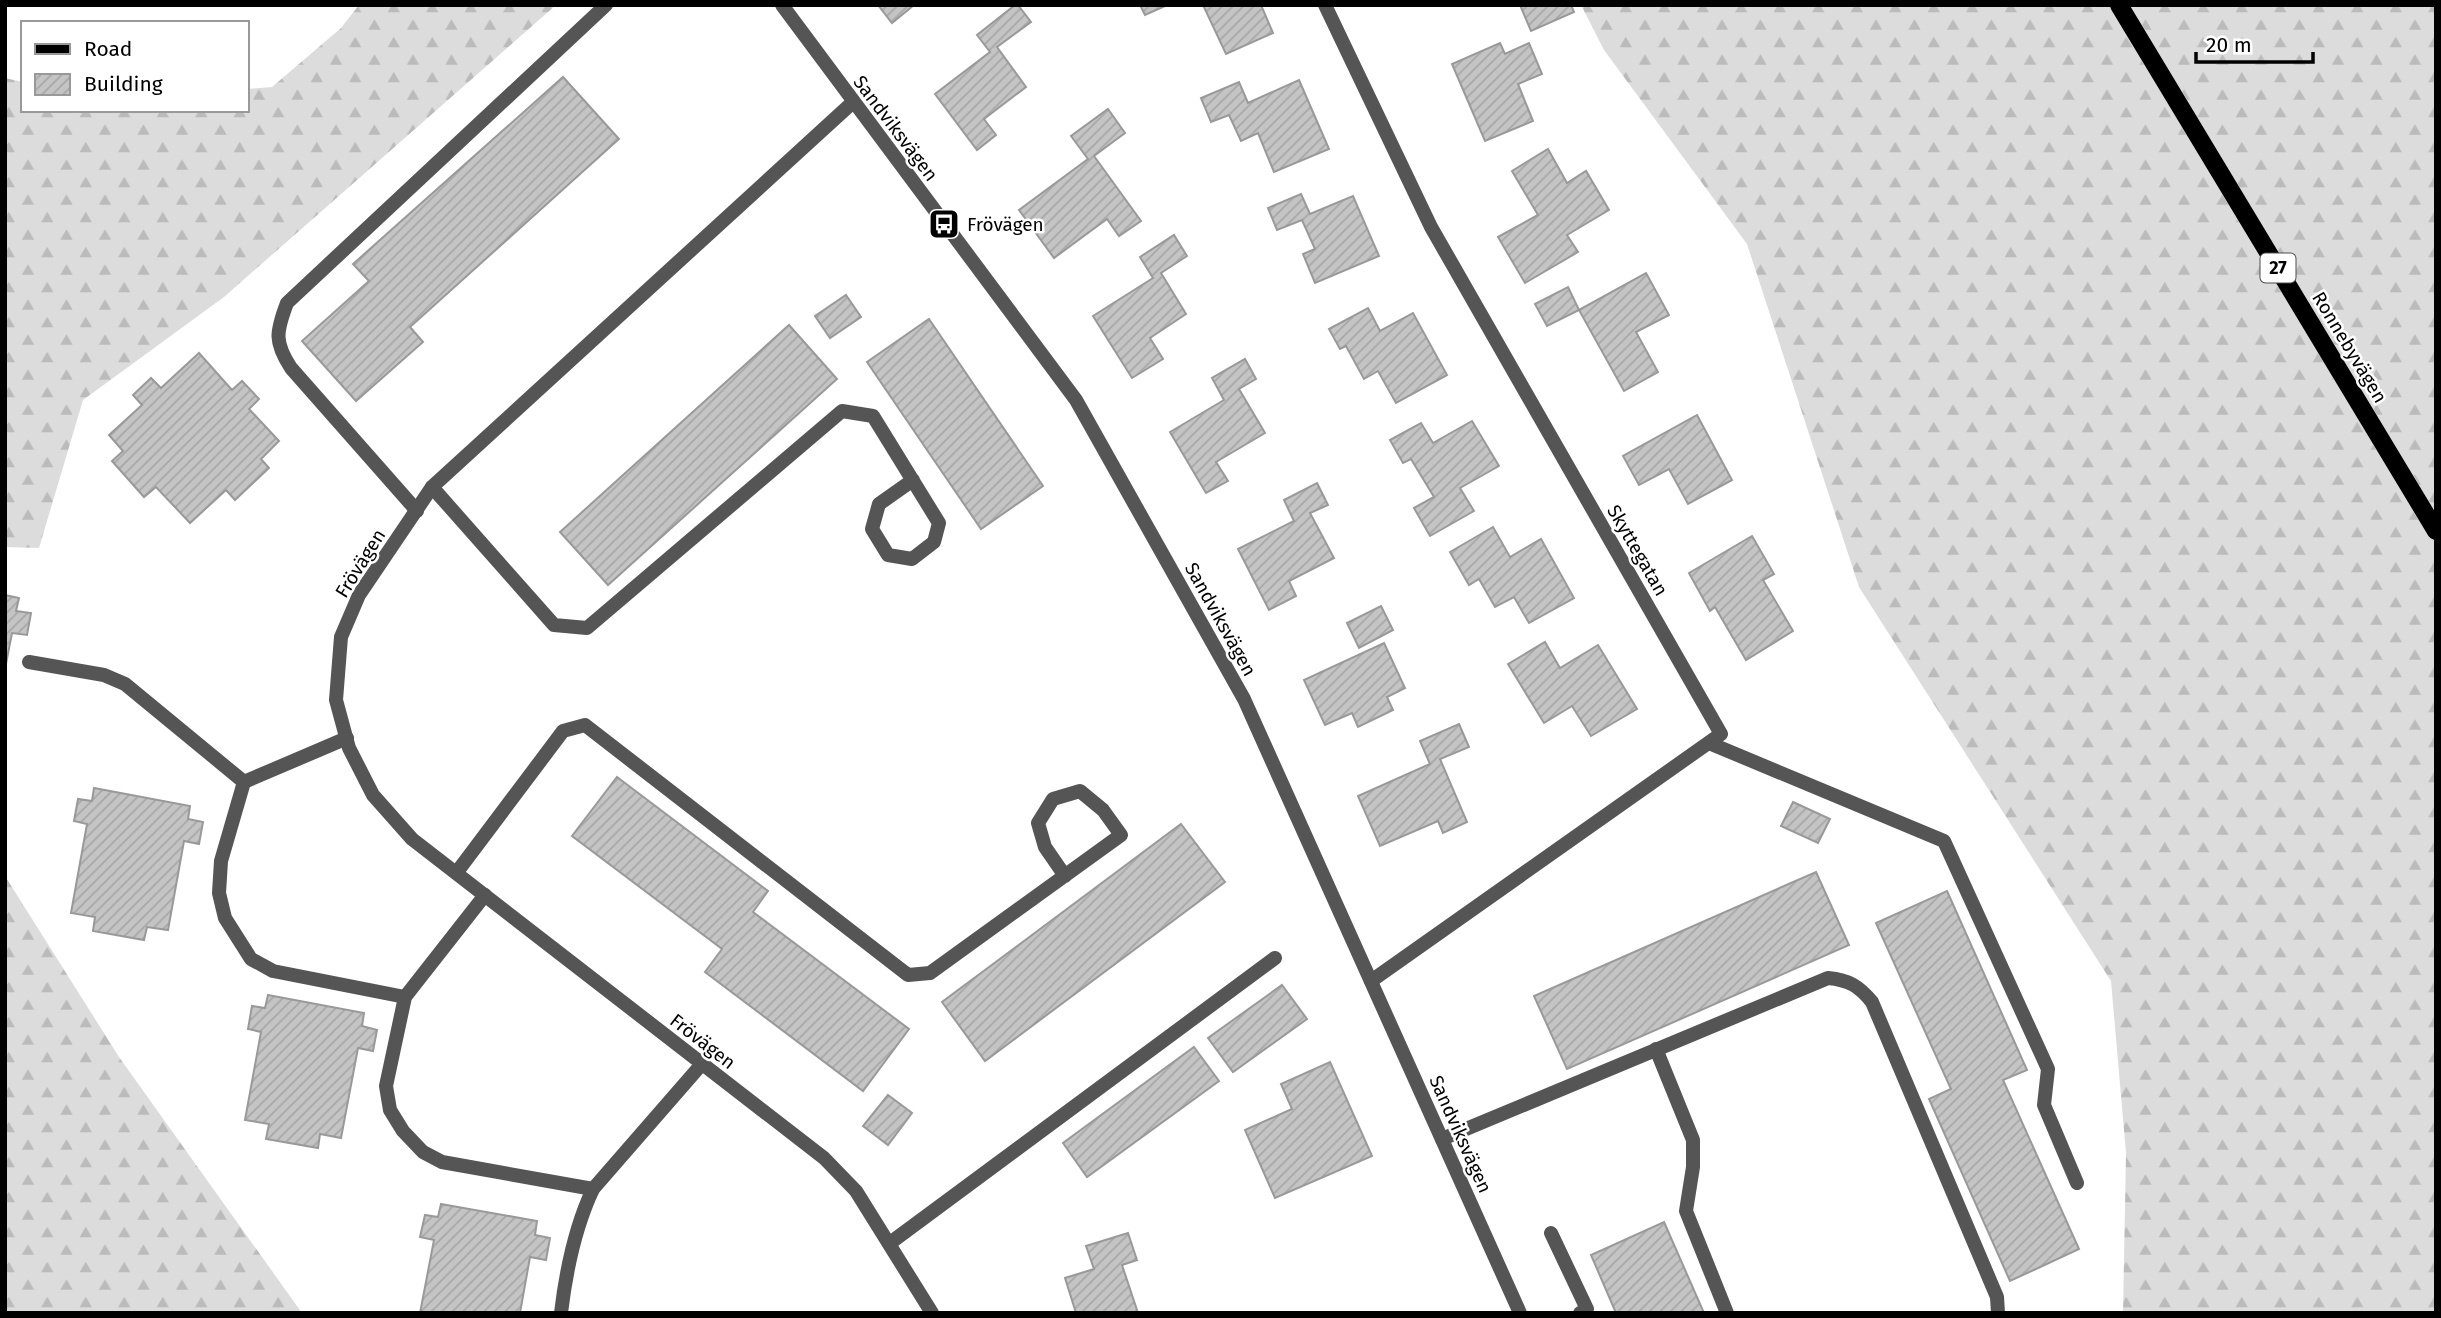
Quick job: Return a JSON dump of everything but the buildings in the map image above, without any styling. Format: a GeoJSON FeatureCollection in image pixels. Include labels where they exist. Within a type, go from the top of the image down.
{"type":"FeatureCollection","features":[{"type":"Feature","properties":{"kind":"main road","name":"Ronnebyvägen"},"geometry":{"type":"LineString","coordinates":[[2119,5],[2436,531]]}},
{"type":"Feature","properties":{"kind":"street"},"geometry":{"type":"LineString","coordinates":[[416,510],[291,368],[278,348],[279,325],[287,303],[606,5]]}},
{"type":"Feature","properties":{"kind":"street","name":"Sandviksvägen"},"geometry":{"type":"LineString","coordinates":[[782,5],[852,103],[1076,400],[1244,699],[1520,1313]]}},
{"type":"Feature","properties":{"kind":"street","name":"Skyttegatan"},"geometry":{"type":"LineString","coordinates":[[1325,5],[1431,228],[1721,734],[1709,743]]}},
{"type":"Feature","properties":{"kind":"street","name":"Frövägen"},"geometry":{"type":"LineString","coordinates":[[852,103],[432,487],[359,595],[341,637],[336,700],[347,738],[373,794],[412,839],[824,1158],[856,1191],[932,1313]]}},
{"type":"Feature","properties":{"kind":"street"},"geometry":{"type":"LineString","coordinates":[[432,487],[554,625],[587,628],[842,411],[873,416],[939,523],[934,542],[912,559],[888,555],[872,529],[879,504],[912,480]]}},
{"type":"Feature","properties":{"kind":"street"},"geometry":{"type":"LineString","coordinates":[[29,662],[104,675],[125,684],[244,782]]}},
{"type":"Feature","properties":{"kind":"street"},"geometry":{"type":"LineString","coordinates":[[457,872],[564,731],[585,725],[908,975],[930,973],[1065,876],[1121,835],[1103,810],[1080,791],[1053,799],[1038,823],[1045,847],[1065,876]]}},
{"type":"Feature","properties":{"kind":"street"},"geometry":{"type":"LineString","coordinates":[[244,782],[347,738]]}},
{"type":"Feature","properties":{"kind":"street"},"geometry":{"type":"LineString","coordinates":[[1371,981],[1709,743],[1944,841],[2048,1069],[2044,1105],[2077,1183]]}},
{"type":"Feature","properties":{"kind":"street"},"geometry":{"type":"LineString","coordinates":[[244,782],[221,861],[219,892],[225,918],[251,959],[273,971],[405,997]]}},
{"type":"Feature","properties":{"kind":"street"},"geometry":{"type":"LineString","coordinates":[[485,895],[405,997],[386,1086],[390,1110],[423,1152],[442,1162],[593,1189]]}},
{"type":"Feature","properties":{"kind":"street"},"geometry":{"type":"LineString","coordinates":[[890,1243],[1275,958]]}},
{"type":"Feature","properties":{"kind":"street"},"geometry":{"type":"LineString","coordinates":[[1442,1139],[1828,978],[1844,979],[1860,987],[1872,1002],[1997,1297],[1998,1313]]}},
{"type":"Feature","properties":{"kind":"street"},"geometry":{"type":"LineString","coordinates":[[1656,1049],[1693,1140],[1693,1167],[1686,1211],[1727,1313]]}},
{"type":"Feature","properties":{"kind":"street"},"geometry":{"type":"LineString","coordinates":[[561,1313],[565,1280],[584,1208],[593,1189],[701,1065]]}},
{"type":"Feature","properties":{"kind":"street"},"geometry":{"type":"LineString","coordinates":[[1551,1233],[1585,1312]]}},
{"type":"Feature","properties":{"kind":"green space"},"geometry":{"type":"Polygon","coordinates":[[[359,5],[556,5],[224,297],[83,400],[39,548],[5,547],[5,78],[21,82],[21,112],[248,112],[248,89],[272,87],[341,28],[359,5]]]}},
{"type":"Feature","properties":{"kind":"green space"},"geometry":{"type":"Polygon","coordinates":[[[1581,5],[2436,5],[2436,1313],[2123,1313],[2126,1153],[2111,981],[1859,587],[1747,244],[1604,50],[1581,5]]]}},
{"type":"Feature","properties":{"kind":"green space"},"geometry":{"type":"Polygon","coordinates":[[[5,876],[119,1057],[302,1313],[5,1313],[5,876]]]}},
{"type":"Feature","properties":{"kind":"place","name":"Frövägen"},"geometry":{"type":"Point","coordinates":[944,224]}}]}
